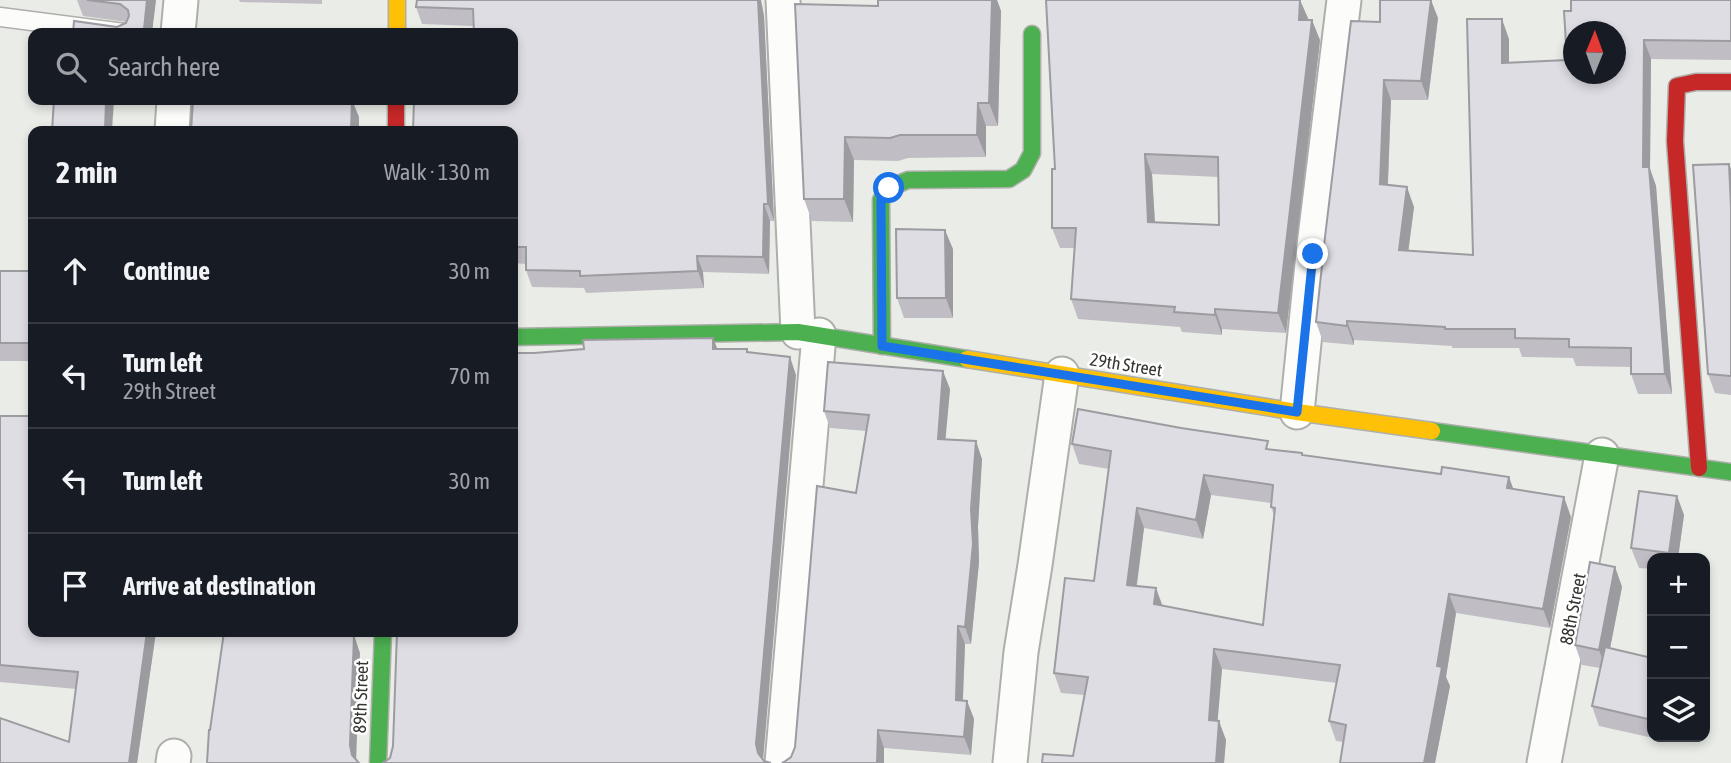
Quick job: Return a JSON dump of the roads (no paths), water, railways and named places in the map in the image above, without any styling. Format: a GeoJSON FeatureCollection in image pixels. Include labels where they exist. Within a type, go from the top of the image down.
{"type":"FeatureCollection","features":[{"type":"Feature","properties":{"kind":"street"},"geometry":{"type":"LineString","coordinates":[[178,28],[181,0]]}},
{"type":"Feature","properties":{"kind":"street"},"geometry":{"type":"LineString","coordinates":[[397,0],[397,28]]}},
{"type":"Feature","properties":{"kind":"street"},"geometry":{"type":"LineString","coordinates":[[782,763],[808,334],[783,0]]}},
{"type":"Feature","properties":{"kind":"street"},"geometry":{"type":"LineString","coordinates":[[1297,412],[1344,0]]}},
{"type":"Feature","properties":{"kind":"street"},"geometry":{"type":"LineString","coordinates":[[882,346],[881,200],[889,188],[908,180],[1009,179],[1023,170],[1032,153],[1032,34]]}},
{"type":"Feature","properties":{"kind":"street"},"geometry":{"type":"LineString","coordinates":[[1699,468],[1675,141],[1676,86],[1696,82],[1731,82]]}},
{"type":"Feature","properties":{"kind":"street"},"geometry":{"type":"LineString","coordinates":[[173,126],[174,105]]}},
{"type":"Feature","properties":{"kind":"street"},"geometry":{"type":"LineString","coordinates":[[396,105],[396,126]]}},
{"type":"Feature","properties":{"kind":"street","name":"29th Street"},"geometry":{"type":"LineString","coordinates":[[518,337],[808,334],[1297,412],[1731,472]]}},
{"type":"Feature","properties":{"kind":"street"},"geometry":{"type":"LineString","coordinates":[[1010,763],[1021,652],[1062,374]]}},
{"type":"Feature","properties":{"kind":"street","name":"88th Street"},"geometry":{"type":"LineString","coordinates":[[1544,763],[1602,455]]}},
{"type":"Feature","properties":{"kind":"street","name":"89th Street"},"geometry":{"type":"LineString","coordinates":[[378,763],[383,637]]}},
{"type":"Feature","properties":{"kind":"lane"},"geometry":{"type":"LineString","coordinates":[[0,17],[85,28]]}}]}
